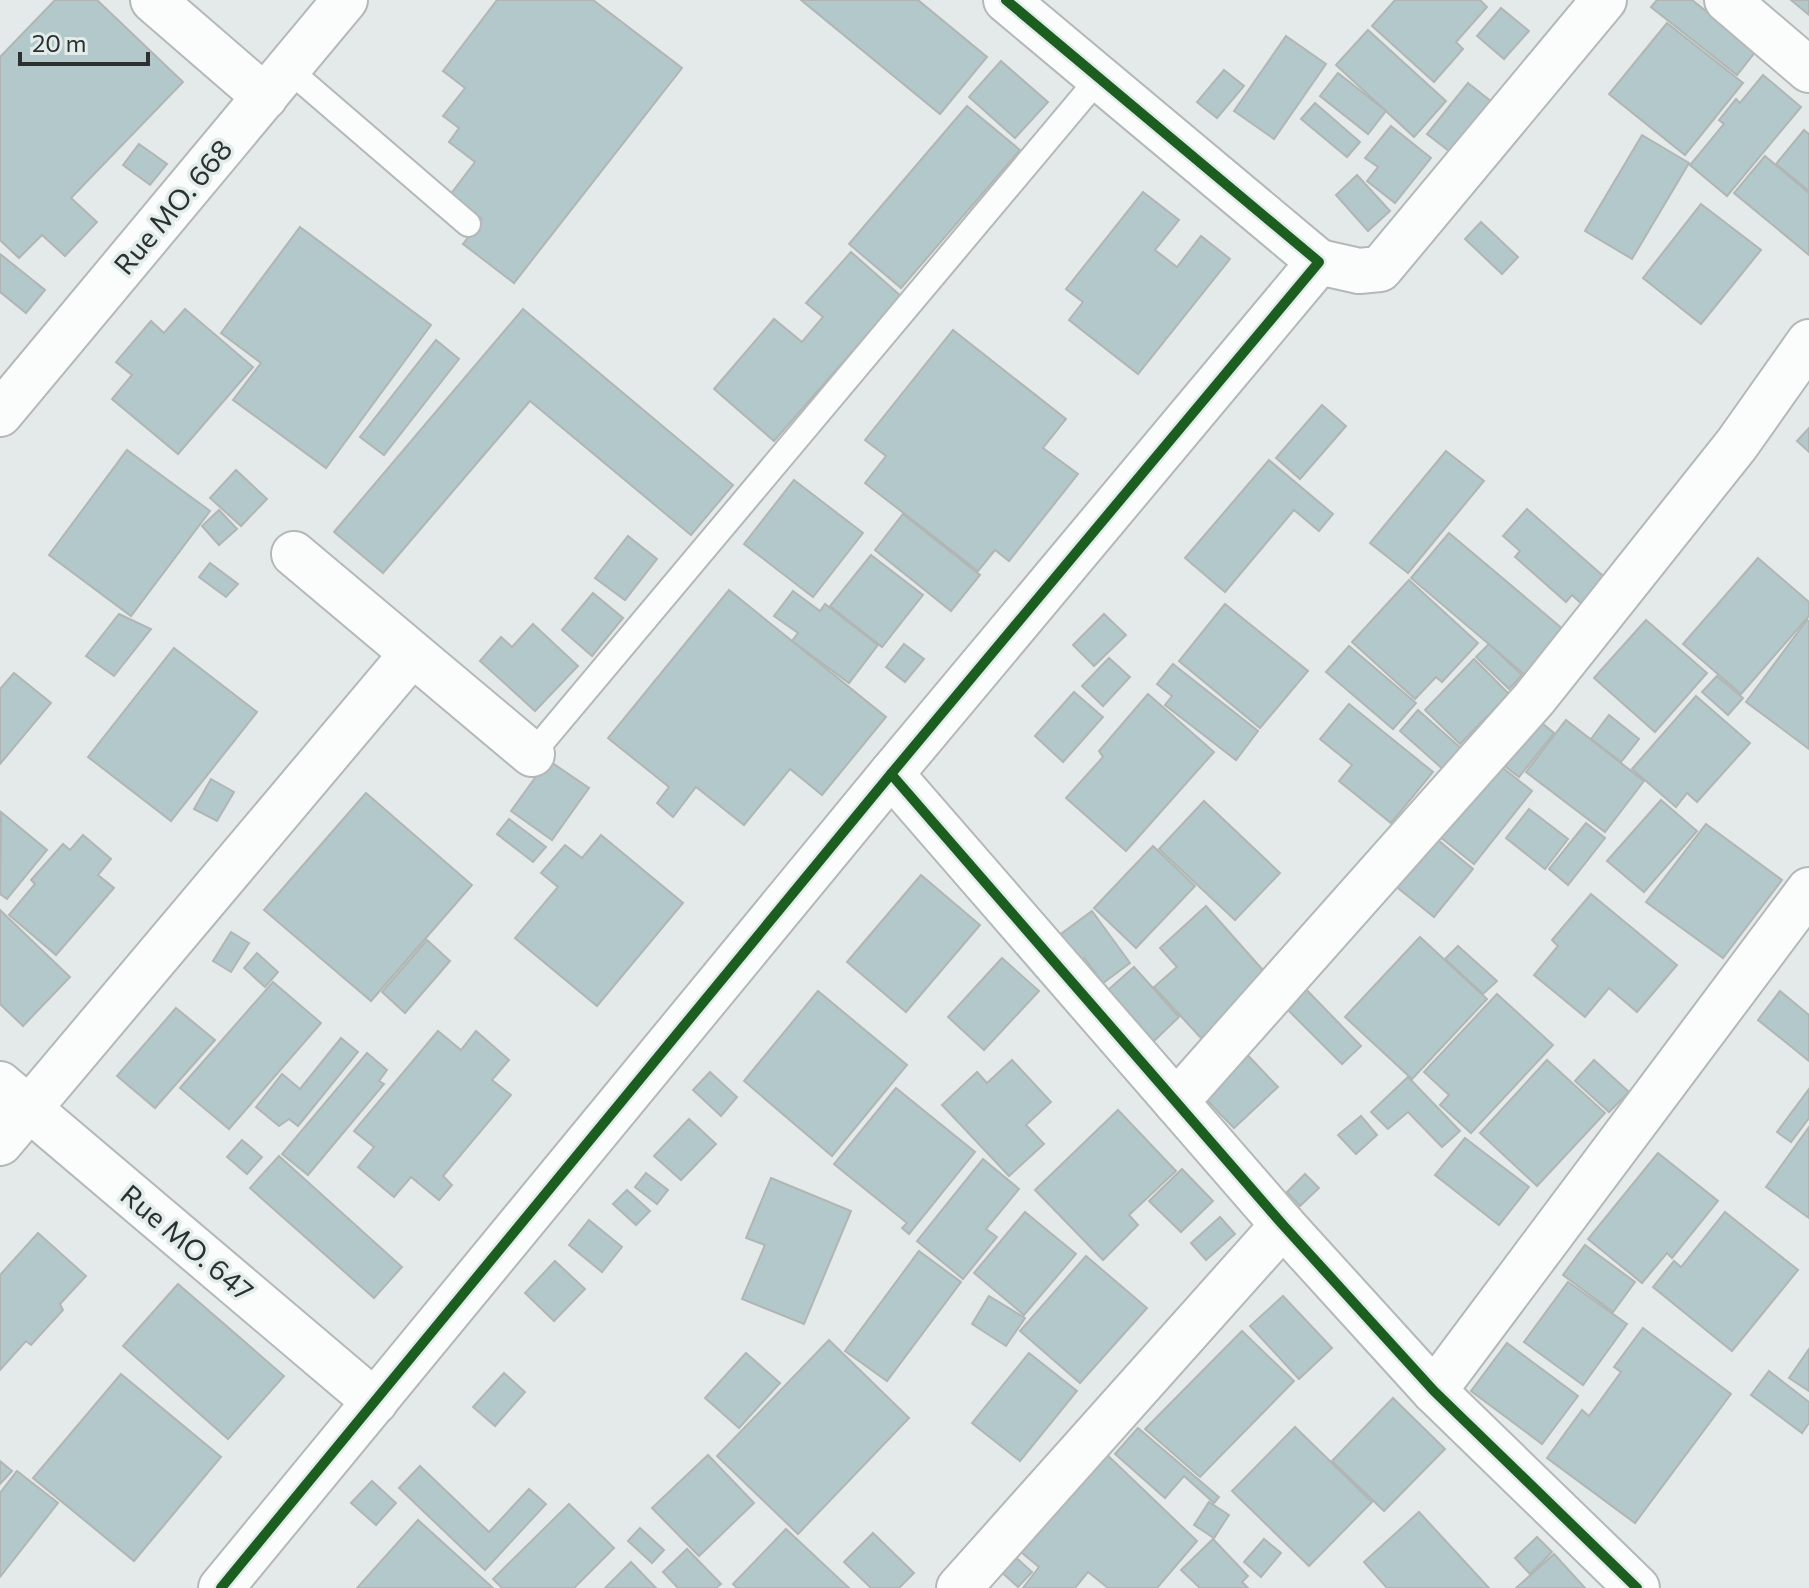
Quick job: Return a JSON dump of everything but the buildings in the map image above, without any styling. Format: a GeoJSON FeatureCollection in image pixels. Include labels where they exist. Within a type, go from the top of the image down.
{"type":"FeatureCollection","features":[{"type":"Feature","properties":{"kind":"street"},"geometry":{"type":"LineString","coordinates":[[153,0],[276,83]]}},
{"type":"Feature","properties":{"kind":"street","name":"Rue MO. 668"},"geometry":{"type":"LineString","coordinates":[[0,414],[345,0]]}},
{"type":"Feature","properties":{"kind":"street"},"geometry":{"type":"LineString","coordinates":[[1006,0],[1319,262],[1359,271],[1380,269],[1604,0]]}},
{"type":"Feature","properties":{"kind":"street"},"geometry":{"type":"LineString","coordinates":[[1727,0],[1809,70]]}},
{"type":"Feature","properties":{"kind":"street"},"geometry":{"type":"LineString","coordinates":[[221,1588],[891,774],[1319,262]]}},
{"type":"Feature","properties":{"kind":"street"},"geometry":{"type":"LineString","coordinates":[[1176,1102],[1534,699],[1737,444],[1809,342]]}},
{"type":"Feature","properties":{"kind":"street"},"geometry":{"type":"LineString","coordinates":[[294,554],[532,754]]}},
{"type":"Feature","properties":{"kind":"street"},"geometry":{"type":"LineString","coordinates":[[0,1143],[15,1096],[412,654]]}},
{"type":"Feature","properties":{"kind":"street"},"geometry":{"type":"LineString","coordinates":[[891,774],[1283,1225],[1434,1391],[1637,1588]]}},
{"type":"Feature","properties":{"kind":"street"},"geometry":{"type":"LineString","coordinates":[[1434,1391],[1809,890]]}},
{"type":"Feature","properties":{"kind":"street","name":"Rue MO. 647"},"geometry":{"type":"LineString","coordinates":[[15,1096],[375,1402]]}},
{"type":"Feature","properties":{"kind":"street"},"geometry":{"type":"LineString","coordinates":[[959,1588],[1283,1225]]}},
{"type":"Feature","properties":{"kind":"lane"},"geometry":{"type":"LineString","coordinates":[[532,754],[1099,78]]}},
{"type":"Feature","properties":{"kind":"lane"},"geometry":{"type":"LineString","coordinates":[[276,83],[468,224]]}},
{"type":"Feature","properties":{"kind":"cycle path"},"geometry":{"type":"LineString","coordinates":[[221,1588],[891,774],[1319,262],[1006,0]]}},
{"type":"Feature","properties":{"kind":"cycle path"},"geometry":{"type":"LineString","coordinates":[[891,774],[1283,1225],[1434,1391],[1637,1588]]}}]}
